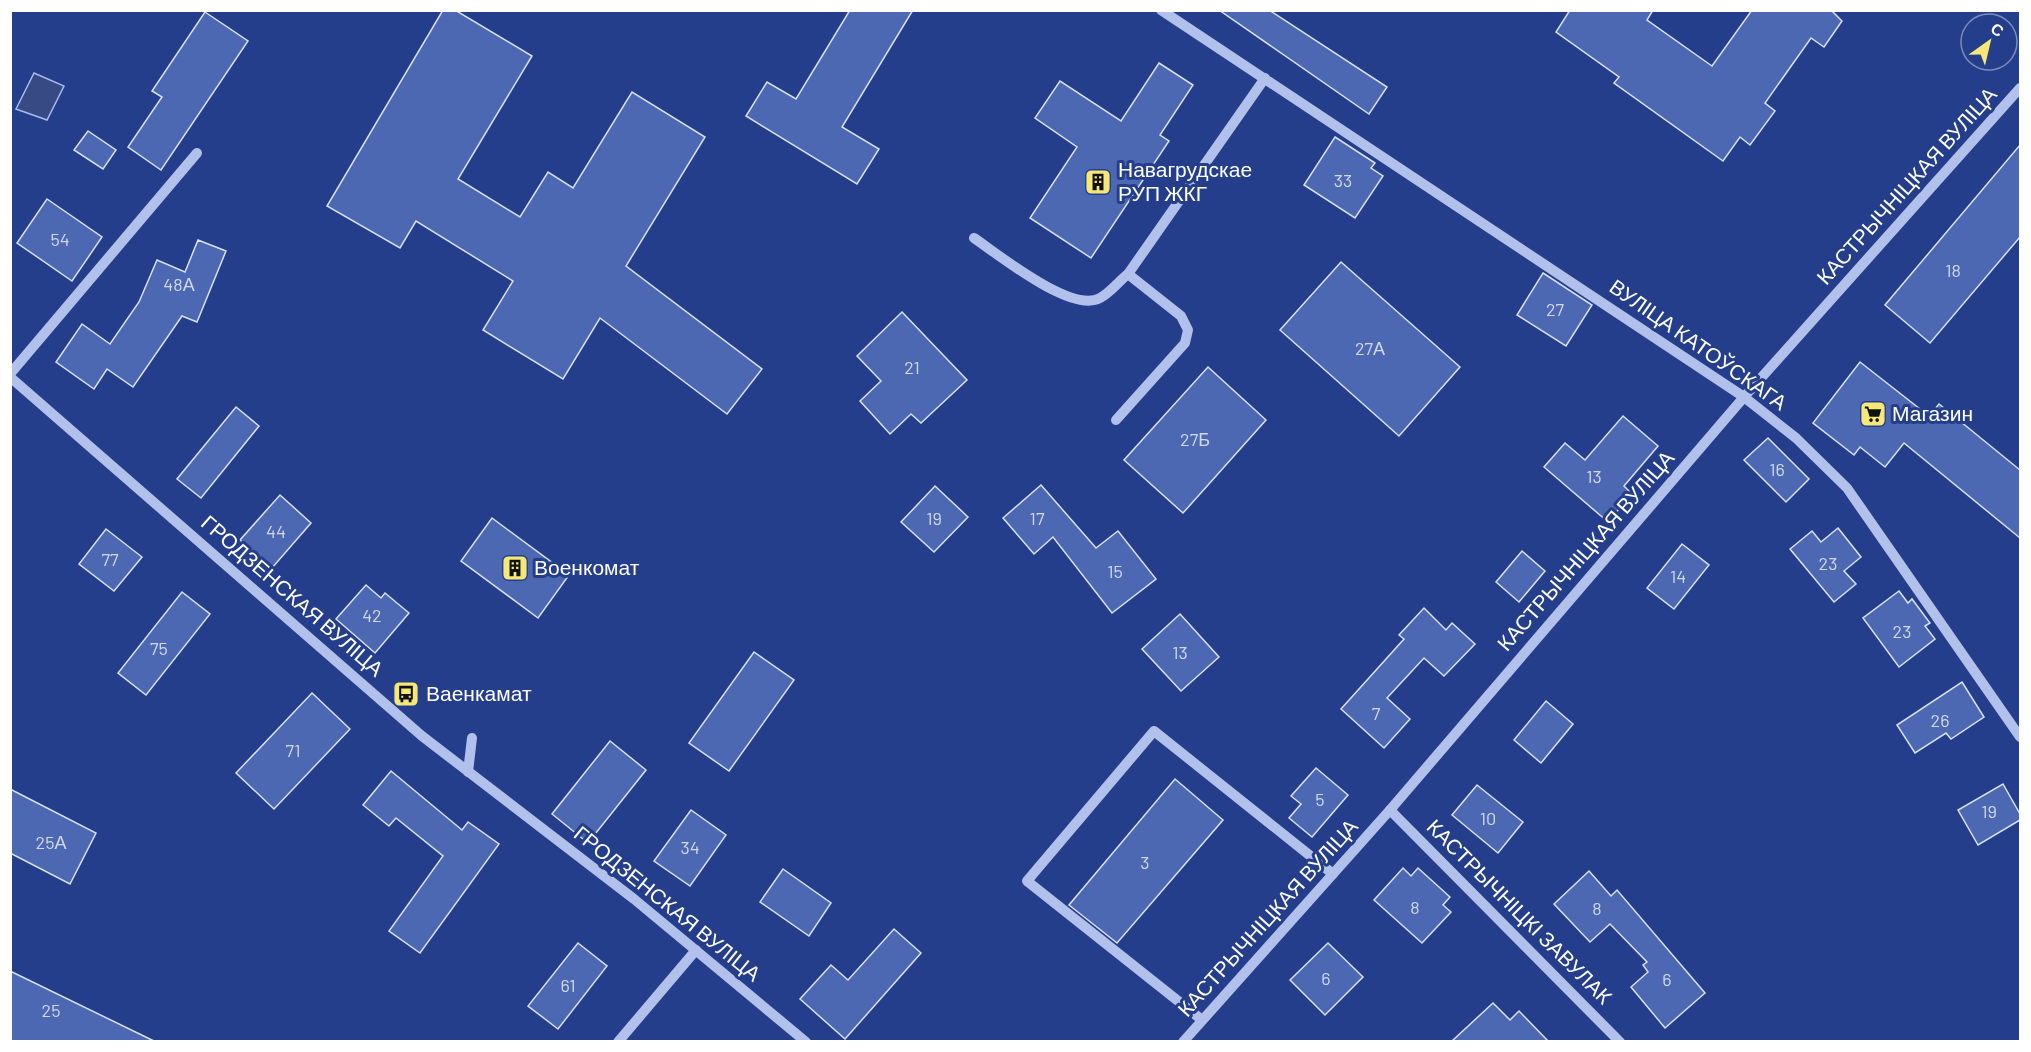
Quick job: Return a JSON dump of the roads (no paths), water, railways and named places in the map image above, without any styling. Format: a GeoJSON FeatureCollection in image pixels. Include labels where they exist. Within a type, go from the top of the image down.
{"type":"FeatureCollection","features":[{"type":"Feature","properties":{"kind":"street","name":"ВУЛІЦА КАТОЎСКАГА"},"geometry":{"type":"LineString","coordinates":[[1161,10],[1744,397],[1796,438],[1847,488],[2020,736]]}},
{"type":"Feature","properties":{"kind":"street"},"geometry":{"type":"LineString","coordinates":[[974,238],[1056,292],[1080,301],[1099,299],[1128,274],[1265,78]]}},
{"type":"Feature","properties":{"kind":"street","name":"КАСТРЫЧНІЦКАЯ ВУЛІЦА"},"geometry":{"type":"LineString","coordinates":[[1184,1041],[1390,810],[1744,397],[2020,88]]}},
{"type":"Feature","properties":{"kind":"street"},"geometry":{"type":"LineString","coordinates":[[10,375],[197,153]]}},
{"type":"Feature","properties":{"kind":"street"},"geometry":{"type":"LineString","coordinates":[[1116,420],[1185,344],[1188,330],[1181,316],[1128,274]]}},
{"type":"Feature","properties":{"kind":"street","name":"ГРОДЗЕНСКАЯ ВУЛІЦА"},"geometry":{"type":"LineString","coordinates":[[10,375],[404,720],[696,950],[806,1041]]}},
{"type":"Feature","properties":{"kind":"street"},"geometry":{"type":"LineString","coordinates":[[1202,1020],[1028,881],[1154,731],[1333,874]]}},
{"type":"Feature","properties":{"kind":"street"},"geometry":{"type":"LineString","coordinates":[[468,772],[472,738]]}},
{"type":"Feature","properties":{"kind":"street","name":"КАСТРЫЧНІЦКІ ЗАВУЛАК"},"geometry":{"type":"LineString","coordinates":[[1390,810],[1620,1041]]}},
{"type":"Feature","properties":{"kind":"street"},"geometry":{"type":"LineString","coordinates":[[618,1041],[696,950]]}},
{"type":"Feature","properties":{"kind":"water"},"geometry":{"type":"Polygon","coordinates":[[[34,73],[64,86],[47,120],[16,109],[34,73]]]}},
{"type":"Feature","properties":{"kind":"place","name":"Навагрудскае РУП ЖКГ"},"geometry":{"type":"Point","coordinates":[1098,182]}},
{"type":"Feature","properties":{"kind":"place","name":"Магазин"},"geometry":{"type":"Point","coordinates":[1873,414]}},
{"type":"Feature","properties":{"kind":"place","name":"Военкомат"},"geometry":{"type":"Point","coordinates":[515,568]}},
{"type":"Feature","properties":{"kind":"place","name":"Ваенкамат"},"geometry":{"type":"Point","coordinates":[406,694]}}]}
